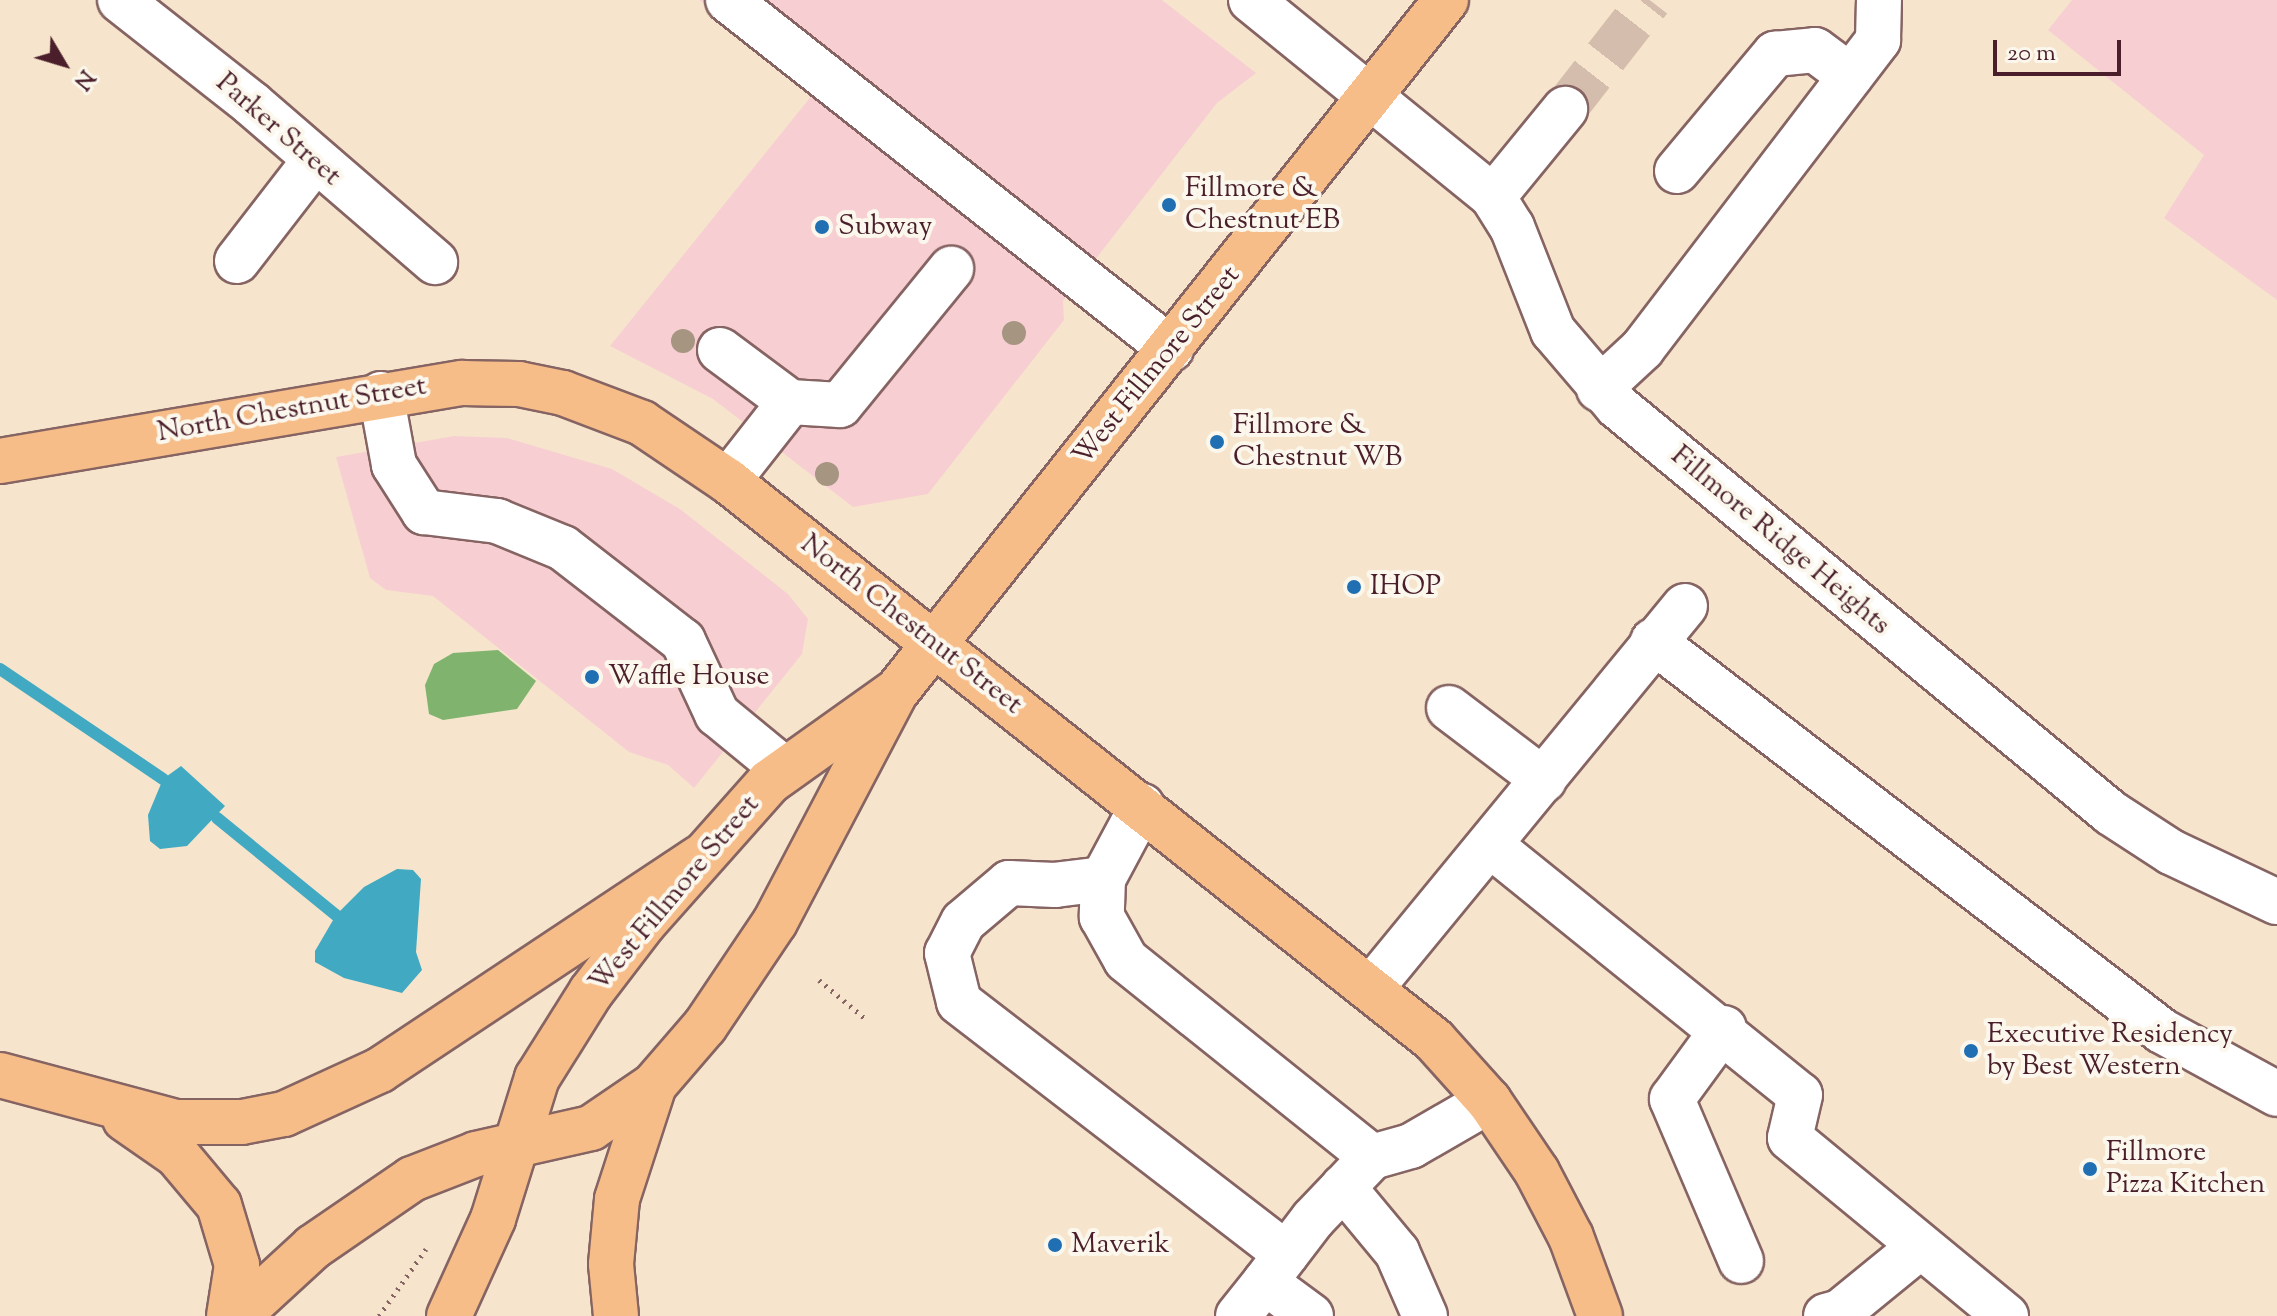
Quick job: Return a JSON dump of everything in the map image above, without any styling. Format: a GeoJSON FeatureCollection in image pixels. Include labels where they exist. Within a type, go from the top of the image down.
{"type":"FeatureCollection","features":[{"type":"Feature","properties":{"kind":"main road","name":"West Fillmore Street"},"geometry":{"type":"LineString","coordinates":[[238,1316],[313,1247],[378,1199],[457,1160],[591,1128],[654,1085],[713,1015],[775,922],[896,692],[1446,0]]}},
{"type":"Feature","properties":{"kind":"main road","name":"North Chestnut Street"},"geometry":{"type":"LineString","coordinates":[[0,461],[381,394],[477,382],[563,393],[642,423],[728,481],[1372,987],[1441,1046],[1489,1101],[1550,1195],[1600,1316]]}},
{"type":"Feature","properties":{"kind":"main road","name":"West Fillmore Street"},"geometry":{"type":"LineString","coordinates":[[449,1316],[493,1219],[534,1087],[559,1038],[700,857],[784,769],[896,692]]}},
{"type":"Feature","properties":{"kind":"main road"},"geometry":{"type":"LineString","coordinates":[[0,1075],[102,1106],[214,1124],[262,1119],[317,1103],[380,1070],[700,857]]}},
{"type":"Feature","properties":{"kind":"main road"},"geometry":{"type":"LineString","coordinates":[[616,1316],[611,1264],[617,1199],[654,1085]]}},
{"type":"Feature","properties":{"kind":"main road"},"geometry":{"type":"LineString","coordinates":[[102,1106],[177,1155],[214,1196],[236,1254],[237,1284],[229,1316]]}},
{"type":"Feature","properties":{"kind":"street","name":"Parker Street"},"geometry":{"type":"LineString","coordinates":[[120,0],[435,262]]}},
{"type":"Feature","properties":{"kind":"street"},"geometry":{"type":"LineString","coordinates":[[728,0],[1171,349]]}},
{"type":"Feature","properties":{"kind":"street","name":"Fillmore Ridge Heights"},"geometry":{"type":"LineString","coordinates":[[1251,0],[1493,197],[1512,227],[1553,331],[1599,389],[2111,813],[2171,852],[2277,902]]}},
{"type":"Feature","properties":{"kind":"street"},"geometry":{"type":"LineString","coordinates":[[1599,389],[1642,349],[1878,40],[1879,0]]}},
{"type":"Feature","properties":{"kind":"street"},"geometry":{"type":"LineString","coordinates":[[1677,171],[1775,54],[1815,50],[1850,76]]}},
{"type":"Feature","properties":{"kind":"street"},"geometry":{"type":"LineString","coordinates":[[1493,197],[1565,109]]}},
{"type":"Feature","properties":{"kind":"street"},"geometry":{"type":"LineString","coordinates":[[237,261],[315,160]]}},
{"type":"Feature","properties":{"kind":"street"},"geometry":{"type":"LineString","coordinates":[[720,350],[790,402],[840,405],[951,269]]}},
{"type":"Feature","properties":{"kind":"street"},"geometry":{"type":"LineString","coordinates":[[381,394],[394,465],[424,512],[497,521],[563,548],[683,641],[717,714],[784,769]]}},
{"type":"Feature","properties":{"kind":"street"},"geometry":{"type":"LineString","coordinates":[[728,481],[790,402]]}},
{"type":"Feature","properties":{"kind":"street"},"geometry":{"type":"LineString","coordinates":[[1372,987],[1544,780],[1653,641],[1685,606]]}},
{"type":"Feature","properties":{"kind":"street"},"geometry":{"type":"LineString","coordinates":[[1653,641],[2162,1031],[2277,1094]]}},
{"type":"Feature","properties":{"kind":"street"},"geometry":{"type":"LineString","coordinates":[[1449,708],[1544,780]]}},
{"type":"Feature","properties":{"kind":"street"},"geometry":{"type":"LineString","coordinates":[[1142,806],[1103,879],[1102,917],[1126,960],[1358,1172],[1425,1316]]}},
{"type":"Feature","properties":{"kind":"street"},"geometry":{"type":"LineString","coordinates":[[1490,845],[1800,1095],[1790,1138],[2006,1316]]}},
{"type":"Feature","properties":{"kind":"street"},"geometry":{"type":"LineString","coordinates":[[1103,879],[1055,885],[1009,883],[963,922],[947,953],[959,1002],[1275,1268],[1311,1316]]}},
{"type":"Feature","properties":{"kind":"street"},"geometry":{"type":"LineString","coordinates":[[1723,1030],[1672,1099],[1741,1261]]}},
{"type":"Feature","properties":{"kind":"street"},"geometry":{"type":"LineString","coordinates":[[1238,1316],[1358,1172],[1489,1101]]}},
{"type":"Feature","properties":{"kind":"street"},"geometry":{"type":"LineString","coordinates":[[1826,1316],[1840,1312],[1921,1246]]}},
{"type":"Feature","properties":{"kind":"path"},"geometry":{"type":"LineString","coordinates":[[819,980],[867,1020]]}},
{"type":"Feature","properties":{"kind":"path"},"geometry":{"type":"LineString","coordinates":[[379,1316],[426,1249]]}},
{"type":"Feature","properties":{"kind":"shaded area"},"geometry":{"type":"Polygon","coordinates":[[[699,0],[1162,0],[1256,73],[1217,103],[1063,301],[1064,320],[928,494],[853,507],[713,399],[610,346],[817,89],[699,0]]]}},
{"type":"Feature","properties":{"kind":"shaded area"},"geometry":{"type":"Polygon","coordinates":[[[2072,0],[2277,0],[2277,300],[2164,218],[2204,155],[2048,30],[2072,0]]]}},
{"type":"Feature","properties":{"kind":"shaded area"},"geometry":{"type":"Polygon","coordinates":[[[454,436],[507,438],[612,469],[680,509],[788,594],[808,619],[802,654],[694,788],[668,765],[629,752],[433,596],[386,590],[370,578],[336,457],[454,436]]]}},
{"type":"Feature","properties":{"kind":"green space"},"geometry":{"type":"Polygon","coordinates":[[[498,650],[536,681],[517,709],[443,720],[429,714],[425,685],[434,664],[453,653],[498,650]]]}},
{"type":"Feature","properties":{"kind":"water"},"geometry":{"type":"Polygon","coordinates":[[[181,766],[225,806],[187,846],[160,849],[150,841],[148,815],[163,779],[181,766]]]}},
{"type":"Feature","properties":{"kind":"water"},"geometry":{"type":"Polygon","coordinates":[[[397,869],[413,870],[421,879],[416,952],[422,970],[402,993],[344,978],[315,962],[315,951],[336,915],[364,887],[397,869]]]}},
{"type":"Feature","properties":{"kind":"waterway"},"geometry":{"type":"LineString","coordinates":[[0,669],[163,779]]}},
{"type":"Feature","properties":{"kind":"waterway"},"geometry":{"type":"LineString","coordinates":[[217,818],[336,915]]}},
{"type":"Feature","properties":{"kind":"tunnel"},"geometry":{"type":"LineString","coordinates":[[1565,109],[1650,0]]}},
{"type":"Feature","properties":{"kind":"place","name":"Fillmore & Chestnut EB"},"geometry":{"type":"Point","coordinates":[1169,205]}},
{"type":"Feature","properties":{"kind":"place","name":"Subway"},"geometry":{"type":"Point","coordinates":[822,227]}},
{"type":"Feature","properties":{"kind":"place","name":"Fillmore & Chestnut WB"},"geometry":{"type":"Point","coordinates":[1217,442]}},
{"type":"Feature","properties":{"kind":"place","name":"IHOP"},"geometry":{"type":"Point","coordinates":[1354,587]}},
{"type":"Feature","properties":{"kind":"place","name":"Waffle House"},"geometry":{"type":"Point","coordinates":[592,677]}},
{"type":"Feature","properties":{"kind":"place","name":"Executive Residency by Best Western"},"geometry":{"type":"Point","coordinates":[1971,1051]}},
{"type":"Feature","properties":{"kind":"place","name":"Fillmore Pizza Kitchen"},"geometry":{"type":"Point","coordinates":[2090,1169]}},
{"type":"Feature","properties":{"kind":"place","name":"Maverik"},"geometry":{"type":"Point","coordinates":[1055,1245]}}]}
